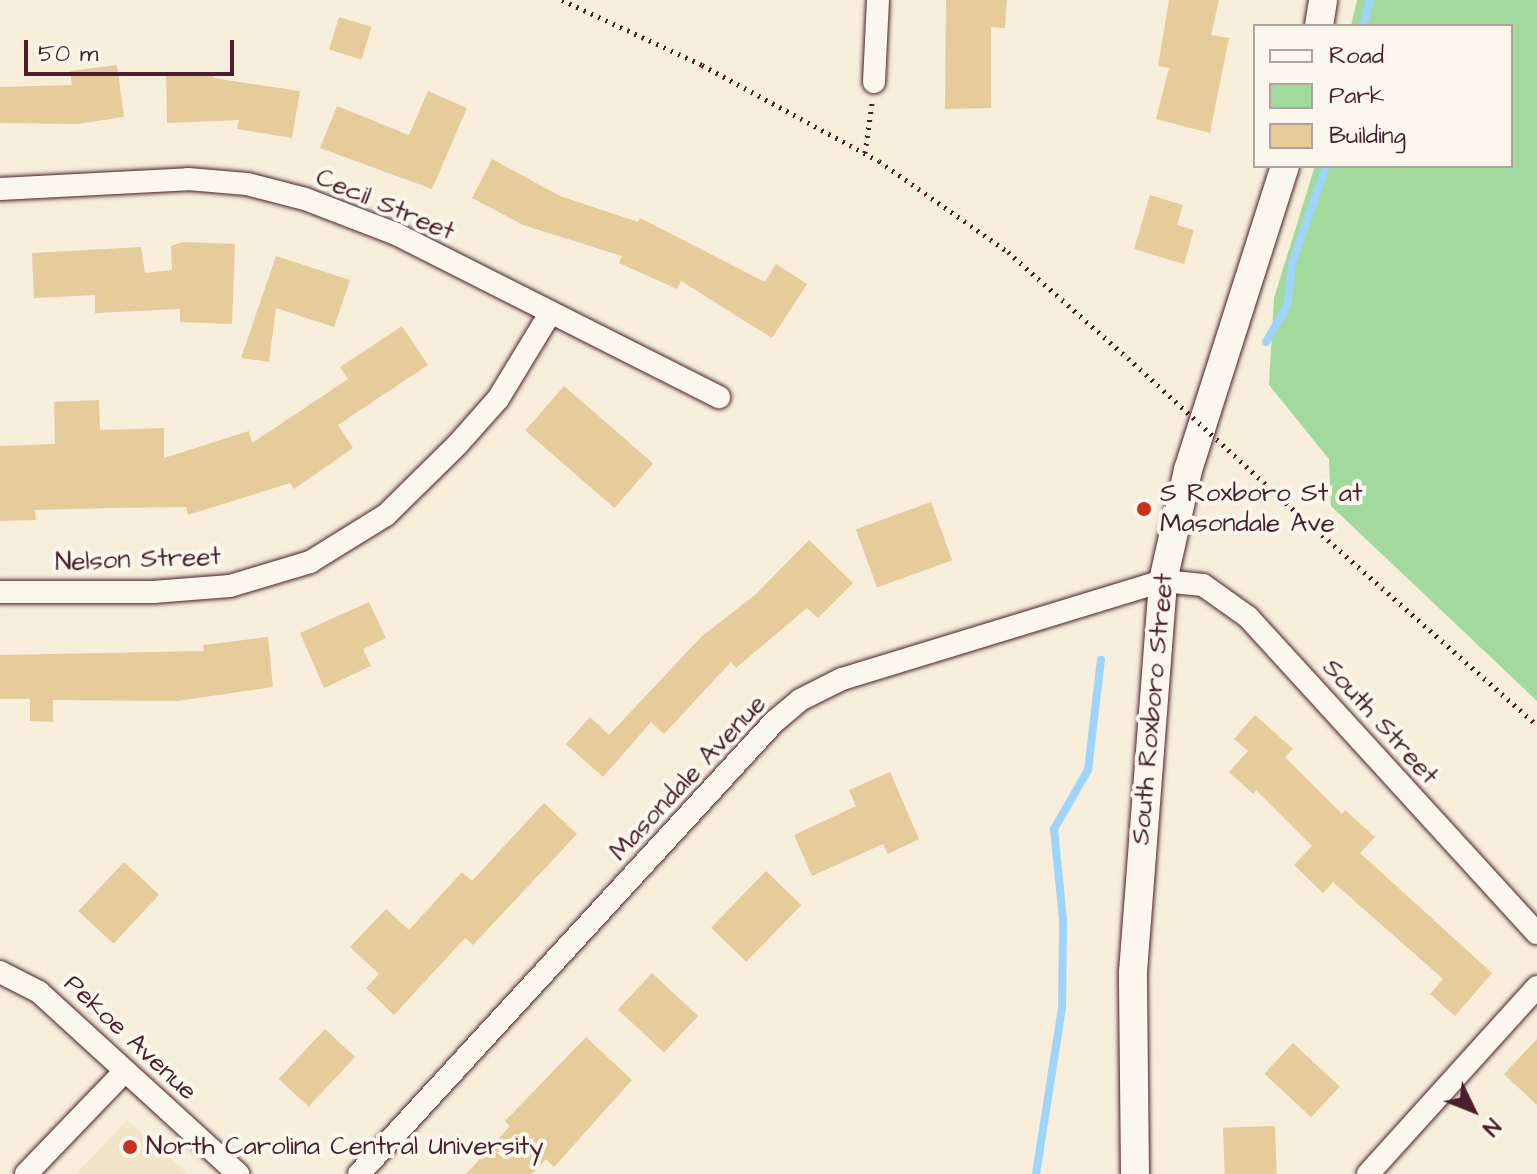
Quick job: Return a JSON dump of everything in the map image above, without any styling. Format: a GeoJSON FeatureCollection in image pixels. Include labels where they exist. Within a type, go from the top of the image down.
{"type":"FeatureCollection","features":[{"type":"Feature","properties":{"kind":"street"},"geometry":{"type":"LineString","coordinates":[[874,82],[878,0]]}},
{"type":"Feature","properties":{"kind":"street"},"geometry":{"type":"LineString","coordinates":[[1319,24],[1323,0]]}},
{"type":"Feature","properties":{"kind":"street","name":"South Roxboro Street"},"geometry":{"type":"LineString","coordinates":[[1135,1174],[1133,972],[1148,716],[1163,581],[1188,470],[1284,168]]}},
{"type":"Feature","properties":{"kind":"street","name":"Cecil Street"},"geometry":{"type":"LineString","coordinates":[[0,189],[98,180],[247,184],[305,199],[396,234],[549,315],[719,397]]}},
{"type":"Feature","properties":{"kind":"street","name":"Nelson Street"},"geometry":{"type":"LineString","coordinates":[[0,592],[153,592],[230,586],[310,562],[386,515],[458,444],[498,399],[549,315]]}},
{"type":"Feature","properties":{"kind":"street","name":"South Street"},"geometry":{"type":"LineString","coordinates":[[1163,581],[1203,585],[1248,617],[1537,933]]}},
{"type":"Feature","properties":{"kind":"street","name":"Masondale Avenue"},"geometry":{"type":"LineString","coordinates":[[359,1174],[774,722],[800,700],[842,679],[1163,581]]}},
{"type":"Feature","properties":{"kind":"street","name":"Pekoe Avenue"},"geometry":{"type":"LineString","coordinates":[[0,972],[39,992],[238,1174]]}},
{"type":"Feature","properties":{"kind":"street"},"geometry":{"type":"LineString","coordinates":[[1368,1174],[1537,987]]}},
{"type":"Feature","properties":{"kind":"street"},"geometry":{"type":"LineString","coordinates":[[26,1174],[125,1071]]}},
{"type":"Feature","properties":{"kind":"path"},"geometry":{"type":"LineString","coordinates":[[562,0],[702,65],[865,153],[1008,252],[1537,725]]}},
{"type":"Feature","properties":{"kind":"path"},"geometry":{"type":"LineString","coordinates":[[865,153],[874,82]]}},
{"type":"Feature","properties":{"kind":"shaded area","name":"North Carolina Central University"},"geometry":{"type":"Polygon","coordinates":[[[127,1120],[188,1174],[76,1174],[127,1120]]]}},
{"type":"Feature","properties":{"kind":"green space"},"geometry":{"type":"Polygon","coordinates":[[[1357,0],[1537,0],[1537,701],[1331,506],[1329,459],[1269,385],[1274,298],[1314,168],[1513,168],[1513,24],[1351,24],[1357,0]]]}},
{"type":"Feature","properties":{"kind":"building"},"geometry":{"type":"Polygon","coordinates":[[[946,0],[1007,0],[1005,28],[991,27],[991,108],[945,109],[946,0]]]}},
{"type":"Feature","properties":{"kind":"building"},"geometry":{"type":"Polygon","coordinates":[[[1169,0],[1219,0],[1211,35],[1229,38],[1210,133],[1156,119],[1169,68],[1158,66],[1169,0]]]}},
{"type":"Feature","properties":{"kind":"building"},"geometry":{"type":"Polygon","coordinates":[[[339,17],[372,27],[362,59],[329,50],[339,17]]]}},
{"type":"Feature","properties":{"kind":"building"},"geometry":{"type":"Polygon","coordinates":[[[117,65],[124,117],[77,124],[0,123],[0,87],[72,85],[70,71],[117,65]]]}},
{"type":"Feature","properties":{"kind":"building"},"geometry":{"type":"Polygon","coordinates":[[[213,72],[213,78],[300,91],[292,138],[237,129],[239,120],[167,123],[166,73],[213,72]]]}},
{"type":"Feature","properties":{"kind":"building"},"geometry":{"type":"Polygon","coordinates":[[[428,91],[467,108],[432,189],[320,148],[337,106],[409,135],[428,91]]]}},
{"type":"Feature","properties":{"kind":"building"},"geometry":{"type":"Polygon","coordinates":[[[492,159],[560,196],[638,222],[640,218],[765,282],[776,264],[807,284],[772,338],[681,281],[677,289],[619,263],[622,256],[523,225],[472,198],[492,159]]]}},
{"type":"Feature","properties":{"kind":"building"},"geometry":{"type":"Polygon","coordinates":[[[1150,195],[1183,205],[1177,225],[1194,230],[1184,264],[1134,249],[1150,195]]]}},
{"type":"Feature","properties":{"kind":"building"},"geometry":{"type":"Polygon","coordinates":[[[183,242],[235,244],[232,324],[180,322],[180,309],[95,313],[95,295],[34,298],[32,253],[141,247],[145,273],[172,270],[171,246],[183,242]]]}},
{"type":"Feature","properties":{"kind":"building"},"geometry":{"type":"Polygon","coordinates":[[[276,256],[350,280],[334,327],[276,308],[269,362],[241,358],[276,256]]]}},
{"type":"Feature","properties":{"kind":"building"},"geometry":{"type":"Polygon","coordinates":[[[402,326],[428,365],[338,425],[353,448],[294,489],[290,483],[188,515],[186,507],[35,510],[36,520],[0,521],[0,446],[55,444],[54,402],[99,400],[100,430],[164,428],[164,458],[249,431],[252,443],[348,379],[340,367],[402,326]]]}},
{"type":"Feature","properties":{"kind":"building"},"geometry":{"type":"Polygon","coordinates":[[[564,386],[653,463],[614,508],[525,431],[564,386]]]}},
{"type":"Feature","properties":{"kind":"building"},"geometry":{"type":"Polygon","coordinates":[[[931,502],[952,560],[877,588],[856,529],[931,502]]]}},
{"type":"Feature","properties":{"kind":"building"},"geometry":{"type":"Polygon","coordinates":[[[809,540],[853,583],[818,618],[807,608],[736,668],[731,662],[664,734],[651,722],[603,777],[566,744],[590,717],[609,735],[701,637],[756,594],[809,540]]]}},
{"type":"Feature","properties":{"kind":"building"},"geometry":{"type":"Polygon","coordinates":[[[369,602],[386,638],[363,649],[371,666],[324,688],[300,633],[369,602]]]}},
{"type":"Feature","properties":{"kind":"building"},"geometry":{"type":"Polygon","coordinates":[[[268,637],[273,687],[177,701],[53,700],[53,722],[30,721],[30,699],[0,699],[0,655],[204,651],[203,645],[268,637]]]}},
{"type":"Feature","properties":{"kind":"building"},"geometry":{"type":"Polygon","coordinates":[[[1255,715],[1293,749],[1285,757],[1342,814],[1345,810],[1375,837],[1360,853],[1492,973],[1455,1016],[1430,994],[1443,979],[1333,882],[1323,893],[1294,865],[1312,846],[1256,790],[1253,794],[1229,772],[1248,751],[1234,739],[1255,715]]]}},
{"type":"Feature","properties":{"kind":"building"},"geometry":{"type":"Polygon","coordinates":[[[890,772],[919,839],[888,854],[883,844],[812,876],[794,835],[856,806],[849,790],[890,772]]]}},
{"type":"Feature","properties":{"kind":"building"},"geometry":{"type":"Polygon","coordinates":[[[544,803],[577,834],[473,945],[465,938],[394,1015],[366,988],[379,974],[350,947],[386,909],[409,930],[462,872],[472,881],[544,803]]]}},
{"type":"Feature","properties":{"kind":"building"},"geometry":{"type":"Polygon","coordinates":[[[124,862],[159,895],[113,944],[78,911],[124,862]]]}},
{"type":"Feature","properties":{"kind":"building"},"geometry":{"type":"Polygon","coordinates":[[[766,871],[801,905],[746,962],[711,928],[766,871]]]}},
{"type":"Feature","properties":{"kind":"building"},"geometry":{"type":"Polygon","coordinates":[[[652,973],[698,1016],[664,1053],[618,1010],[652,973]]]}},
{"type":"Feature","properties":{"kind":"building"},"geometry":{"type":"Polygon","coordinates":[[[325,1029],[355,1057],[309,1107],[279,1079],[325,1029]]]}},
{"type":"Feature","properties":{"kind":"building"},"geometry":{"type":"Polygon","coordinates":[[[586,1037],[632,1080],[554,1167],[546,1159],[532,1174],[466,1174],[510,1126],[505,1121],[586,1037]]]}},
{"type":"Feature","properties":{"kind":"building"},"geometry":{"type":"Polygon","coordinates":[[[1537,1039],[1537,1105],[1504,1074],[1537,1039]]]}},
{"type":"Feature","properties":{"kind":"building"},"geometry":{"type":"Polygon","coordinates":[[[1293,1043],[1340,1087],[1311,1117],[1264,1074],[1293,1043]]]}},
{"type":"Feature","properties":{"kind":"building"},"geometry":{"type":"Polygon","coordinates":[[[1275,1126],[1277,1174],[1225,1174],[1223,1128],[1275,1126]]]}},
{"type":"Feature","properties":{"kind":"waterway"},"geometry":{"type":"LineString","coordinates":[[1364,24],[1370,0]]}},
{"type":"Feature","properties":{"kind":"waterway"},"geometry":{"type":"LineString","coordinates":[[1266,342],[1287,306],[1292,264],[1325,168]]}},
{"type":"Feature","properties":{"kind":"waterway"},"geometry":{"type":"LineString","coordinates":[[1036,1174],[1062,1008],[1063,920],[1054,829],[1088,770],[1101,660]]}},
{"type":"Feature","properties":{"kind":"place","name":"S Roxboro St at Masondale Ave"},"geometry":{"type":"Point","coordinates":[1144,509]}},
{"type":"Feature","properties":{"kind":"place","name":"North Carolina Central University"},"geometry":{"type":"Point","coordinates":[130,1147]}}]}
